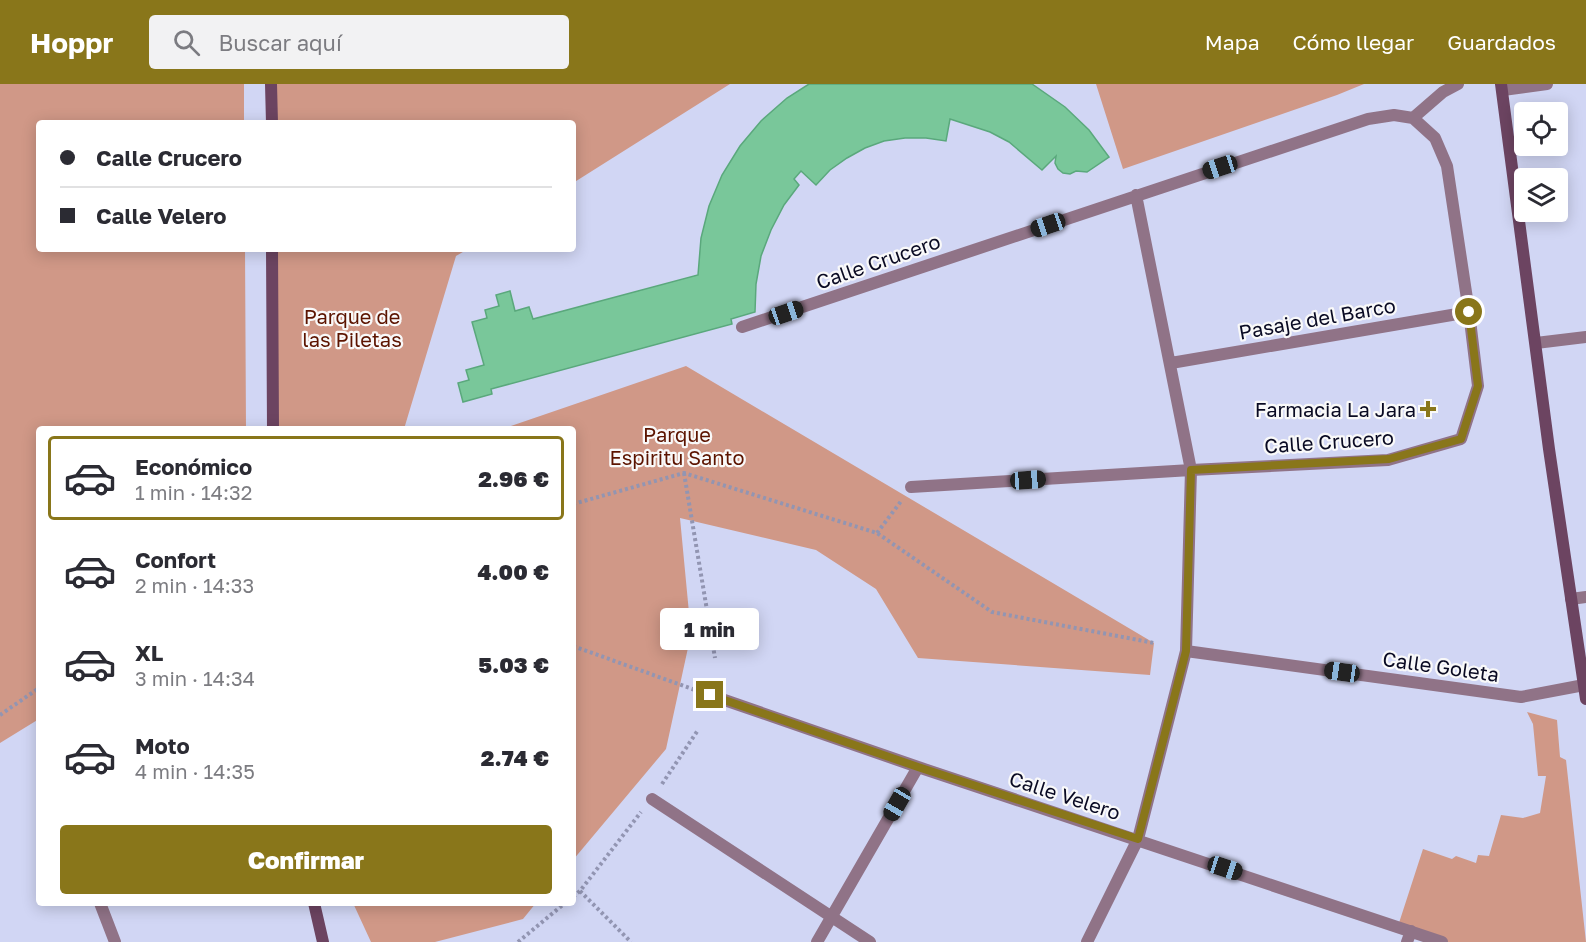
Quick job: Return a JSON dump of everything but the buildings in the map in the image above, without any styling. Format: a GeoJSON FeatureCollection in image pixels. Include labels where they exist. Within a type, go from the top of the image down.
{"type":"FeatureCollection","features":[{"type":"Feature","properties":{"kind":"street"},"geometry":{"type":"LineString","coordinates":[[272,84],[272,120]]}},
{"type":"Feature","properties":{"kind":"street"},"geometry":{"type":"LineString","coordinates":[[1413,118],[1443,92],[1458,84]]}},
{"type":"Feature","properties":{"kind":"street"},"geometry":{"type":"LineString","coordinates":[[1547,84],[1502,87],[1586,699]]}},
{"type":"Feature","properties":{"kind":"street","name":"Calle Crucero"},"geometry":{"type":"LineString","coordinates":[[742,327],[1368,119],[1394,115],[1413,118],[1435,138],[1447,166],[1478,386],[1461,439],[1389,459],[911,487]]}},
{"type":"Feature","properties":{"kind":"street"},"geometry":{"type":"LineString","coordinates":[[1087,942],[1138,839],[1186,651],[1191,470],[1136,195]]}},
{"type":"Feature","properties":{"kind":"street"},"geometry":{"type":"LineString","coordinates":[[272,252],[273,426]]}},
{"type":"Feature","properties":{"kind":"street","name":"Pasaje del Barco"},"geometry":{"type":"LineString","coordinates":[[1171,363],[1469,312]]}},
{"type":"Feature","properties":{"kind":"street"},"geometry":{"type":"LineString","coordinates":[[1536,343],[1586,337]]}},
{"type":"Feature","properties":{"kind":"street"},"geometry":{"type":"LineString","coordinates":[[1571,598],[1586,597]]}},
{"type":"Feature","properties":{"kind":"street","name":"Calle Goleta"},"geometry":{"type":"LineString","coordinates":[[1186,651],[1521,697],[1584,685]]}},
{"type":"Feature","properties":{"kind":"street","name":"Calle Velero"},"geometry":{"type":"LineString","coordinates":[[710,695],[918,767],[1138,839],[1409,936],[1442,942]]}},
{"type":"Feature","properties":{"kind":"street"},"geometry":{"type":"LineString","coordinates":[[817,942],[918,767]]}},
{"type":"Feature","properties":{"kind":"street"},"geometry":{"type":"LineString","coordinates":[[652,798],[870,942]]}},
{"type":"Feature","properties":{"kind":"street"},"geometry":{"type":"LineString","coordinates":[[101,906],[115,942]]}},
{"type":"Feature","properties":{"kind":"street"},"geometry":{"type":"LineString","coordinates":[[315,906],[323,942]]}},
{"type":"Feature","properties":{"kind":"path"},"geometry":{"type":"LineString","coordinates":[[684,473],[715,658]]}},
{"type":"Feature","properties":{"kind":"path"},"geometry":{"type":"LineString","coordinates":[[576,503],[684,473],[877,533],[992,612],[1154,643]]}},
{"type":"Feature","properties":{"kind":"path"},"geometry":{"type":"LineString","coordinates":[[877,533],[911,487]]}},
{"type":"Feature","properties":{"kind":"path"},"geometry":{"type":"LineString","coordinates":[[576,647],[710,695]]}},
{"type":"Feature","properties":{"kind":"path"},"geometry":{"type":"LineString","coordinates":[[0,715],[36,690]]}},
{"type":"Feature","properties":{"kind":"path"},"geometry":{"type":"LineString","coordinates":[[576,894],[652,798],[699,730]]}},
{"type":"Feature","properties":{"kind":"path"},"geometry":{"type":"LineString","coordinates":[[580,891],[631,942]]}},
{"type":"Feature","properties":{"kind":"path"},"geometry":{"type":"LineString","coordinates":[[518,942],[561,906]]}},
{"type":"Feature","properties":{"kind":"green space"},"geometry":{"type":"Polygon","coordinates":[[[0,84],[244,84],[244,120],[36,120],[36,252],[245,252],[246,426],[36,426],[36,721],[0,743],[0,84]]]}},
{"type":"Feature","properties":{"kind":"green space"},"geometry":{"type":"Polygon","coordinates":[[[271,84],[730,84],[576,181],[576,120],[272,120],[271,84]]]}},
{"type":"Feature","properties":{"kind":"green space"},"geometry":{"type":"Polygon","coordinates":[[[1096,84],[1364,84],[1123,169],[1096,84]]]}},
{"type":"Feature","properties":{"kind":"green space","name":"Parque de las Piletas"},"geometry":{"type":"Polygon","coordinates":[[[272,252],[463,252],[456,256],[405,426],[273,426],[272,252]]]}},
{"type":"Feature","properties":{"kind":"green space","name":"Parque Espiritu Santo"},"geometry":{"type":"Polygon","coordinates":[[[686,366],[1154,643],[1150,675],[918,658],[876,589],[816,550],[680,518],[691,634],[666,749],[576,856],[576,426],[511,426],[686,366]]]}},
{"type":"Feature","properties":{"kind":"green space"},"geometry":{"type":"Polygon","coordinates":[[[1527,712],[1557,720],[1560,757],[1566,760],[1586,942],[1442,942],[1398,926],[1423,849],[1452,859],[1456,856],[1476,863],[1478,855],[1489,856],[1501,815],[1523,818],[1540,813],[1546,776],[1538,776],[1533,724],[1527,712]]]}},
{"type":"Feature","properties":{"kind":"green space"},"geometry":{"type":"Polygon","coordinates":[[[354,906],[534,906],[523,919],[435,942],[371,942],[354,906]]]}},
{"type":"Feature","properties":{"kind":"place","name":"Farmacia La Jara"},"geometry":{"type":"Point","coordinates":[1428,409]}},
{"type":"Feature","properties":{"kind":"route"},"geometry":{"type":"LineString","coordinates":[[710,695],[918,767],[1138,839],[1186,651],[1191,470],[1389,459],[1461,439],[1478,386],[1469,312]]}}]}
